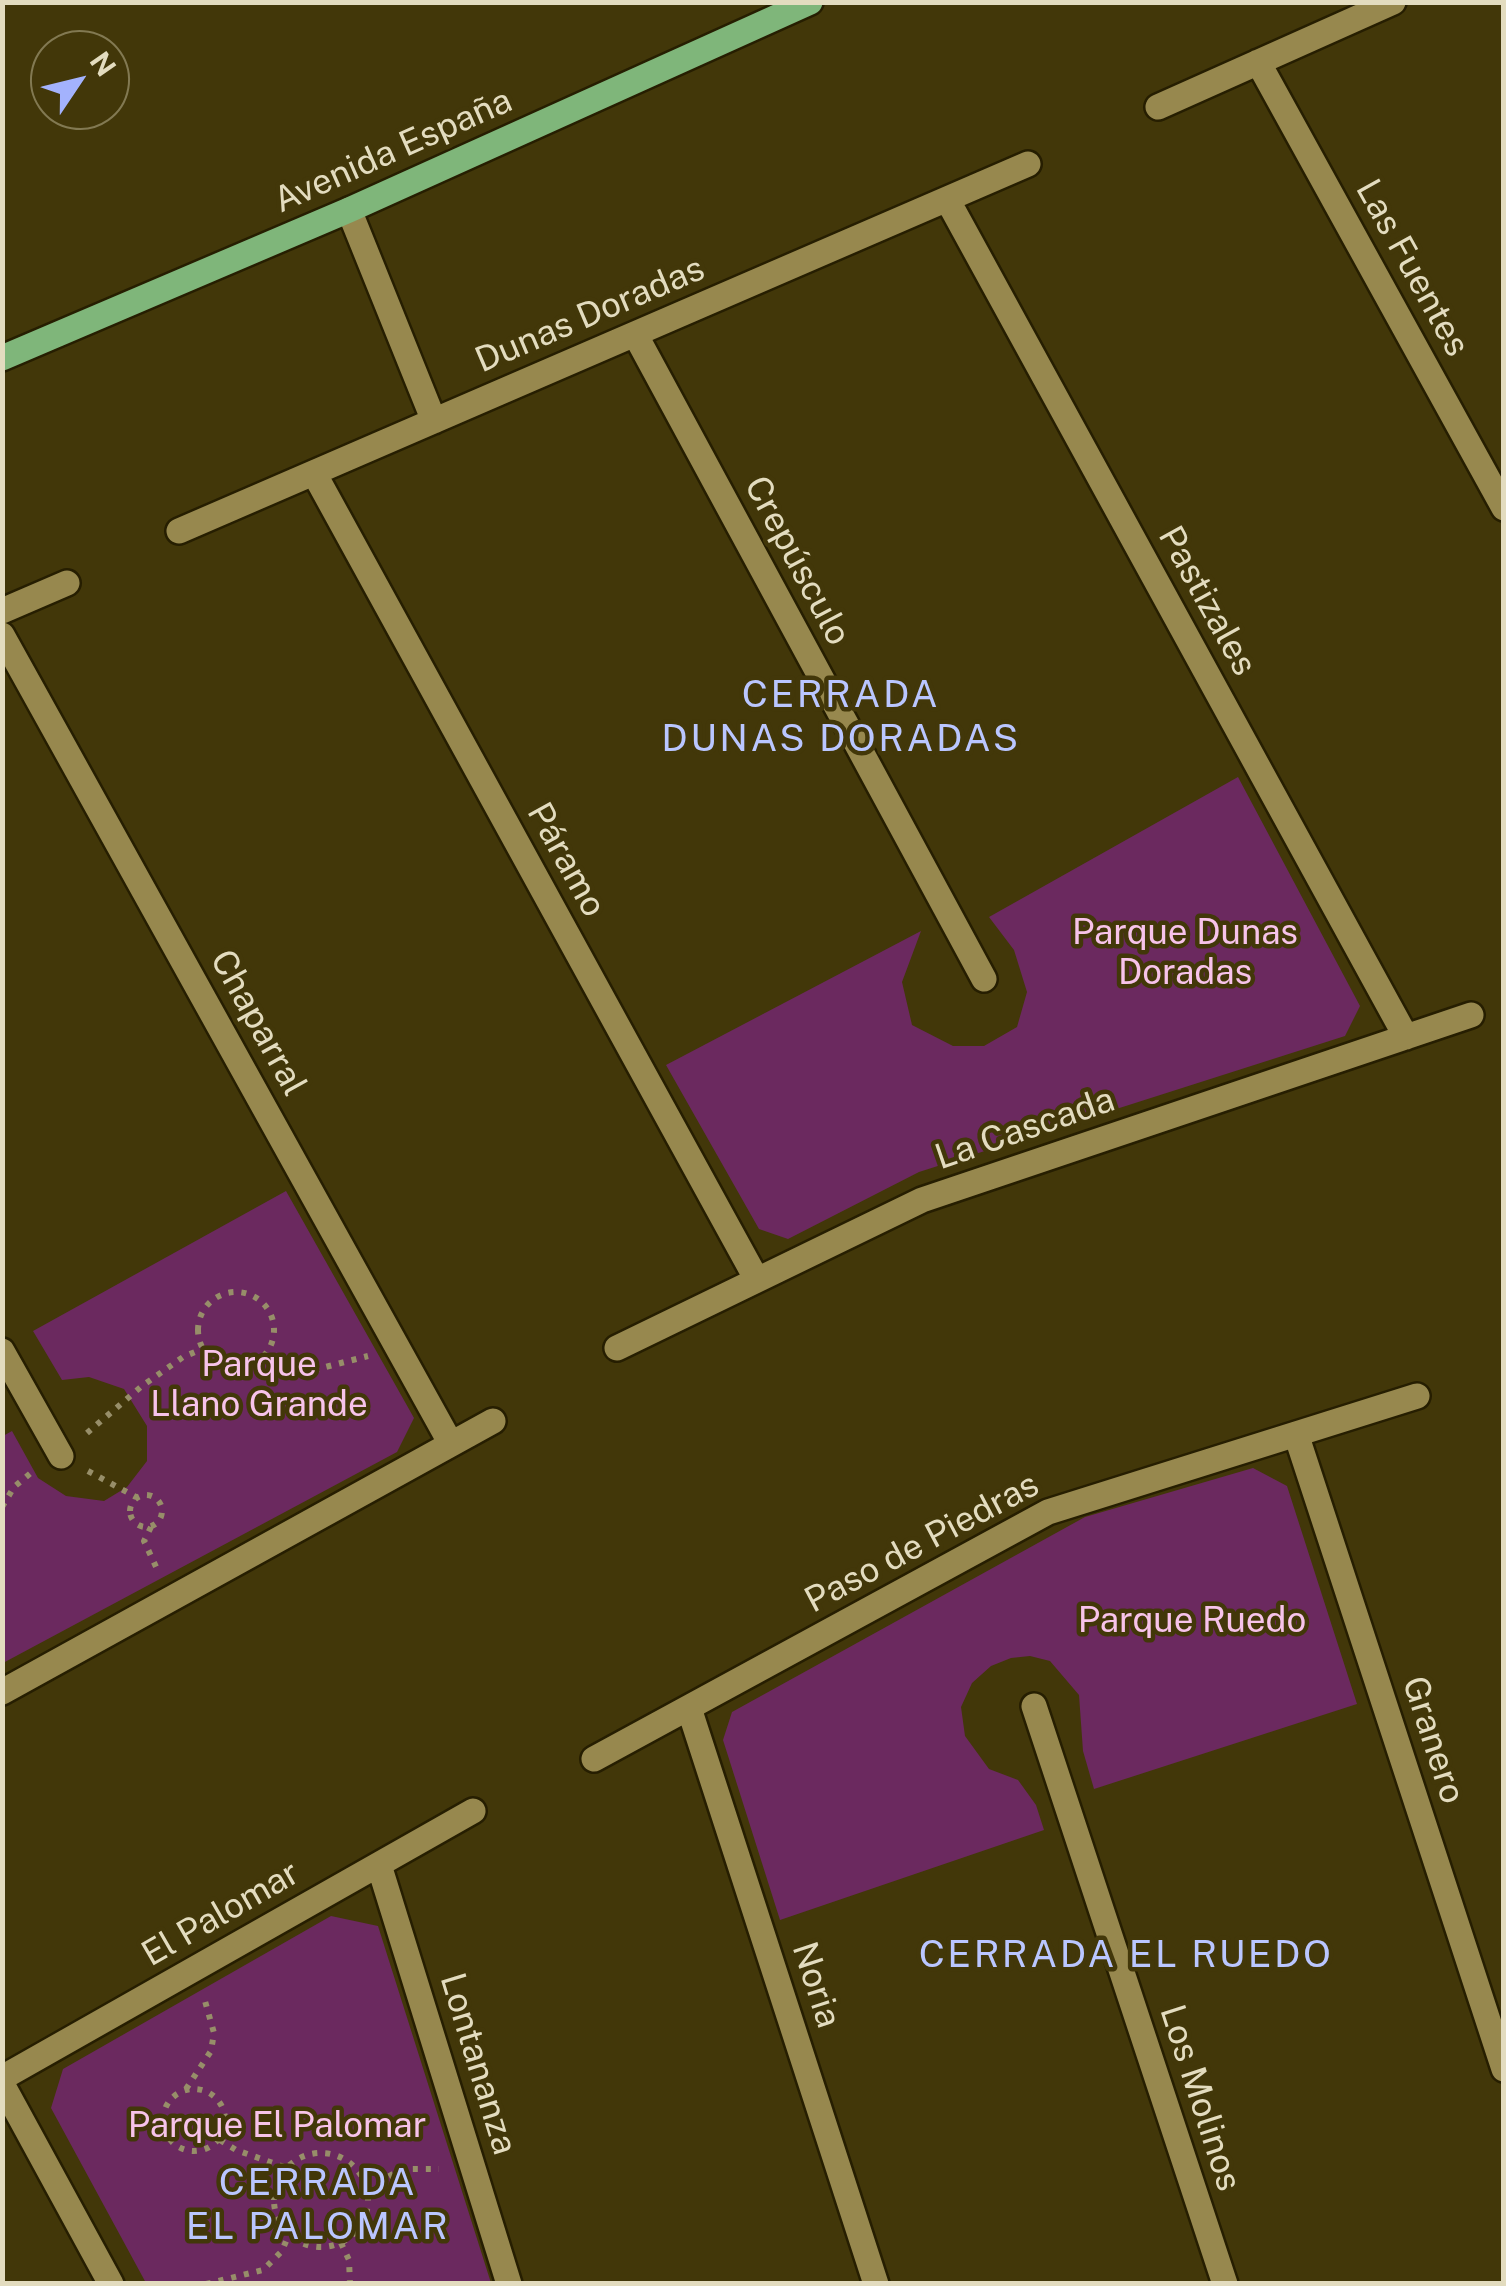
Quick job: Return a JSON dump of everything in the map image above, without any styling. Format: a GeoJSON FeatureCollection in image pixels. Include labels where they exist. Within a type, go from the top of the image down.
{"type":"FeatureCollection","features":[{"type":"Feature","properties":{"kind":"main road","name":"Avenida España"},"geometry":{"type":"LineString","coordinates":[[2,358],[348,210],[810,2]]}},
{"type":"Feature","properties":{"kind":"street"},"geometry":{"type":"LineString","coordinates":[[1158,107],[1393,2]]}},
{"type":"Feature","properties":{"kind":"street","name":"Las Fuentes"},"geometry":{"type":"LineString","coordinates":[[1258,62],[1504,508]]}},
{"type":"Feature","properties":{"kind":"street","name":"Dunas Doradas"},"geometry":{"type":"LineString","coordinates":[[180,531],[1028,164]]}},
{"type":"Feature","properties":{"kind":"street","name":"Pastizales"},"geometry":{"type":"LineString","coordinates":[[947,198],[1406,1037]]}},
{"type":"Feature","properties":{"kind":"street"},"geometry":{"type":"LineString","coordinates":[[348,210],[434,421]]}},
{"type":"Feature","properties":{"kind":"street","name":"Crepúsculo"},"geometry":{"type":"LineString","coordinates":[[635,334],[984,979]]}},
{"type":"Feature","properties":{"kind":"street","name":"Páramo"},"geometry":{"type":"LineString","coordinates":[[314,473],[758,1280]]}},
{"type":"Feature","properties":{"kind":"street"},"geometry":{"type":"LineString","coordinates":[[2,611],[67,584]]}},
{"type":"Feature","properties":{"kind":"street","name":"Chaparral"},"geometry":{"type":"LineString","coordinates":[[2,635],[452,1444]]}},
{"type":"Feature","properties":{"kind":"street","name":"La Cascada"},"geometry":{"type":"LineString","coordinates":[[617,1348],[922,1200],[1472,1015]]}},
{"type":"Feature","properties":{"kind":"street"},"geometry":{"type":"LineString","coordinates":[[2,1351],[61,1456]]}},
{"type":"Feature","properties":{"kind":"street","name":"Paso de Piedras"},"geometry":{"type":"LineString","coordinates":[[594,1759],[1048,1512],[1417,1396]]}},
{"type":"Feature","properties":{"kind":"street"},"geometry":{"type":"LineString","coordinates":[[2,1692],[493,1421]]}},
{"type":"Feature","properties":{"kind":"street","name":"Granero"},"geometry":{"type":"LineString","coordinates":[[1296,1434],[1504,2069]]}},
{"type":"Feature","properties":{"kind":"street","name":"Los Molinos"},"geometry":{"type":"LineString","coordinates":[[1034,1706],[1225,2284]]}},
{"type":"Feature","properties":{"kind":"street","name":"Noria"},"geometry":{"type":"LineString","coordinates":[[689,1708],[876,2284]]}},
{"type":"Feature","properties":{"kind":"street","name":"El Palomar"},"geometry":{"type":"LineString","coordinates":[[2,2081],[473,1811]]}},
{"type":"Feature","properties":{"kind":"street","name":"Lontananza"},"geometry":{"type":"LineString","coordinates":[[379,1865],[509,2284]]}},
{"type":"Feature","properties":{"kind":"street"},"geometry":{"type":"LineString","coordinates":[[2,2081],[111,2284]]}},
{"type":"Feature","properties":{"kind":"path"},"geometry":{"type":"LineString","coordinates":[[249,1293],[272,1314],[272,1344],[264,1357],[239,1368],[212,1360],[202,1349],[199,1319],[206,1305],[218,1295],[249,1293]]}},
{"type":"Feature","properties":{"kind":"path"},"geometry":{"type":"LineString","coordinates":[[264,1357],[310,1371],[338,1368],[397,1346]]}},
{"type":"Feature","properties":{"kind":"path"},"geometry":{"type":"LineString","coordinates":[[2,1507],[26,1476],[61,1456],[183,1356],[202,1349]]}},
{"type":"Feature","properties":{"kind":"path"},"geometry":{"type":"LineString","coordinates":[[61,1456],[136,1497]]}},
{"type":"Feature","properties":{"kind":"path"},"geometry":{"type":"LineString","coordinates":[[151,1527],[139,1526],[131,1518],[130,1506],[136,1497],[148,1494],[158,1499],[163,1510],[144,1541],[149,1557],[175,1597]]}},
{"type":"Feature","properties":{"kind":"path"},"geometry":{"type":"LineString","coordinates":[[185,2090],[200,2089],[215,2096],[224,2109],[226,2125],[220,2140],[206,2150],[190,2152],[174,2145],[164,2132],[163,2114],[170,2100],[185,2090],[211,2050],[214,2033],[202,1996]]}},
{"type":"Feature","properties":{"kind":"path"},"geometry":{"type":"LineString","coordinates":[[220,2140],[236,2150],[287,2168]]}},
{"type":"Feature","properties":{"kind":"path"},"geometry":{"type":"LineString","coordinates":[[319,2152],[338,2155],[353,2165],[366,2189],[366,2216],[356,2232],[341,2243],[324,2247],[289,2234],[278,2220],[274,2202],[277,2184],[287,2168],[301,2157],[319,2152]]}},
{"type":"Feature","properties":{"kind":"path"},"geometry":{"type":"LineString","coordinates":[[366,2189],[402,2169],[442,2169]]}},
{"type":"Feature","properties":{"kind":"path"},"geometry":{"type":"LineString","coordinates":[[206,2284],[264,2270],[282,2251],[289,2234]]}},
{"type":"Feature","properties":{"kind":"path"},"geometry":{"type":"LineString","coordinates":[[341,2243],[349,2260],[350,2284]]}},
{"type":"Feature","properties":{"kind":"green space","name":"Parque Dunas Doradas"},"geometry":{"type":"Polygon","coordinates":[[[1238,777],[1360,1006],[1345,1036],[919,1172],[788,1239],[759,1229],[666,1065],[921,931],[902,982],[912,1025],[953,1046],[984,1046],[1017,1027],[1027,992],[1014,950],[989,917],[1238,777]]]}},
{"type":"Feature","properties":{"kind":"green space","name":"Parque Llano Grande"},"geometry":{"type":"Polygon","coordinates":[[[286,1191],[414,1418],[397,1452],[3,1663],[3,1436],[12,1431],[38,1478],[66,1496],[104,1501],[127,1487],[147,1461],[147,1426],[124,1389],[89,1377],[62,1380],[33,1331],[286,1191]]]}},
{"type":"Feature","properties":{"kind":"green space","name":"Parque Ruedo"},"geometry":{"type":"Polygon","coordinates":[[[1253,1468],[1287,1486],[1357,1704],[1094,1789],[1083,1751],[1079,1695],[1050,1661],[1030,1656],[1011,1658],[991,1666],[972,1683],[961,1707],[965,1736],[989,1769],[1018,1780],[1036,1805],[1044,1830],[780,1920],[723,1740],[732,1712],[1085,1517],[1253,1468]]]}},
{"type":"Feature","properties":{"kind":"green space","name":"Parque El Palomar"},"geometry":{"type":"Polygon","coordinates":[[[331,1916],[378,1926],[491,2283],[146,2283],[51,2108],[63,2069],[331,1916]]]}},
{"type":"Feature","properties":{"kind":"district","name":"CERRADA DUNAS DORADAS"},"geometry":{"type":"Point","coordinates":[841,717]}},
{"type":"Feature","properties":{"kind":"district","name":"CERRADA EL RUEDO"},"geometry":{"type":"Point","coordinates":[1126,1955]}},
{"type":"Feature","properties":{"kind":"district","name":"CERRADA EL PALOMAR"},"geometry":{"type":"Point","coordinates":[318,2205]}}]}
